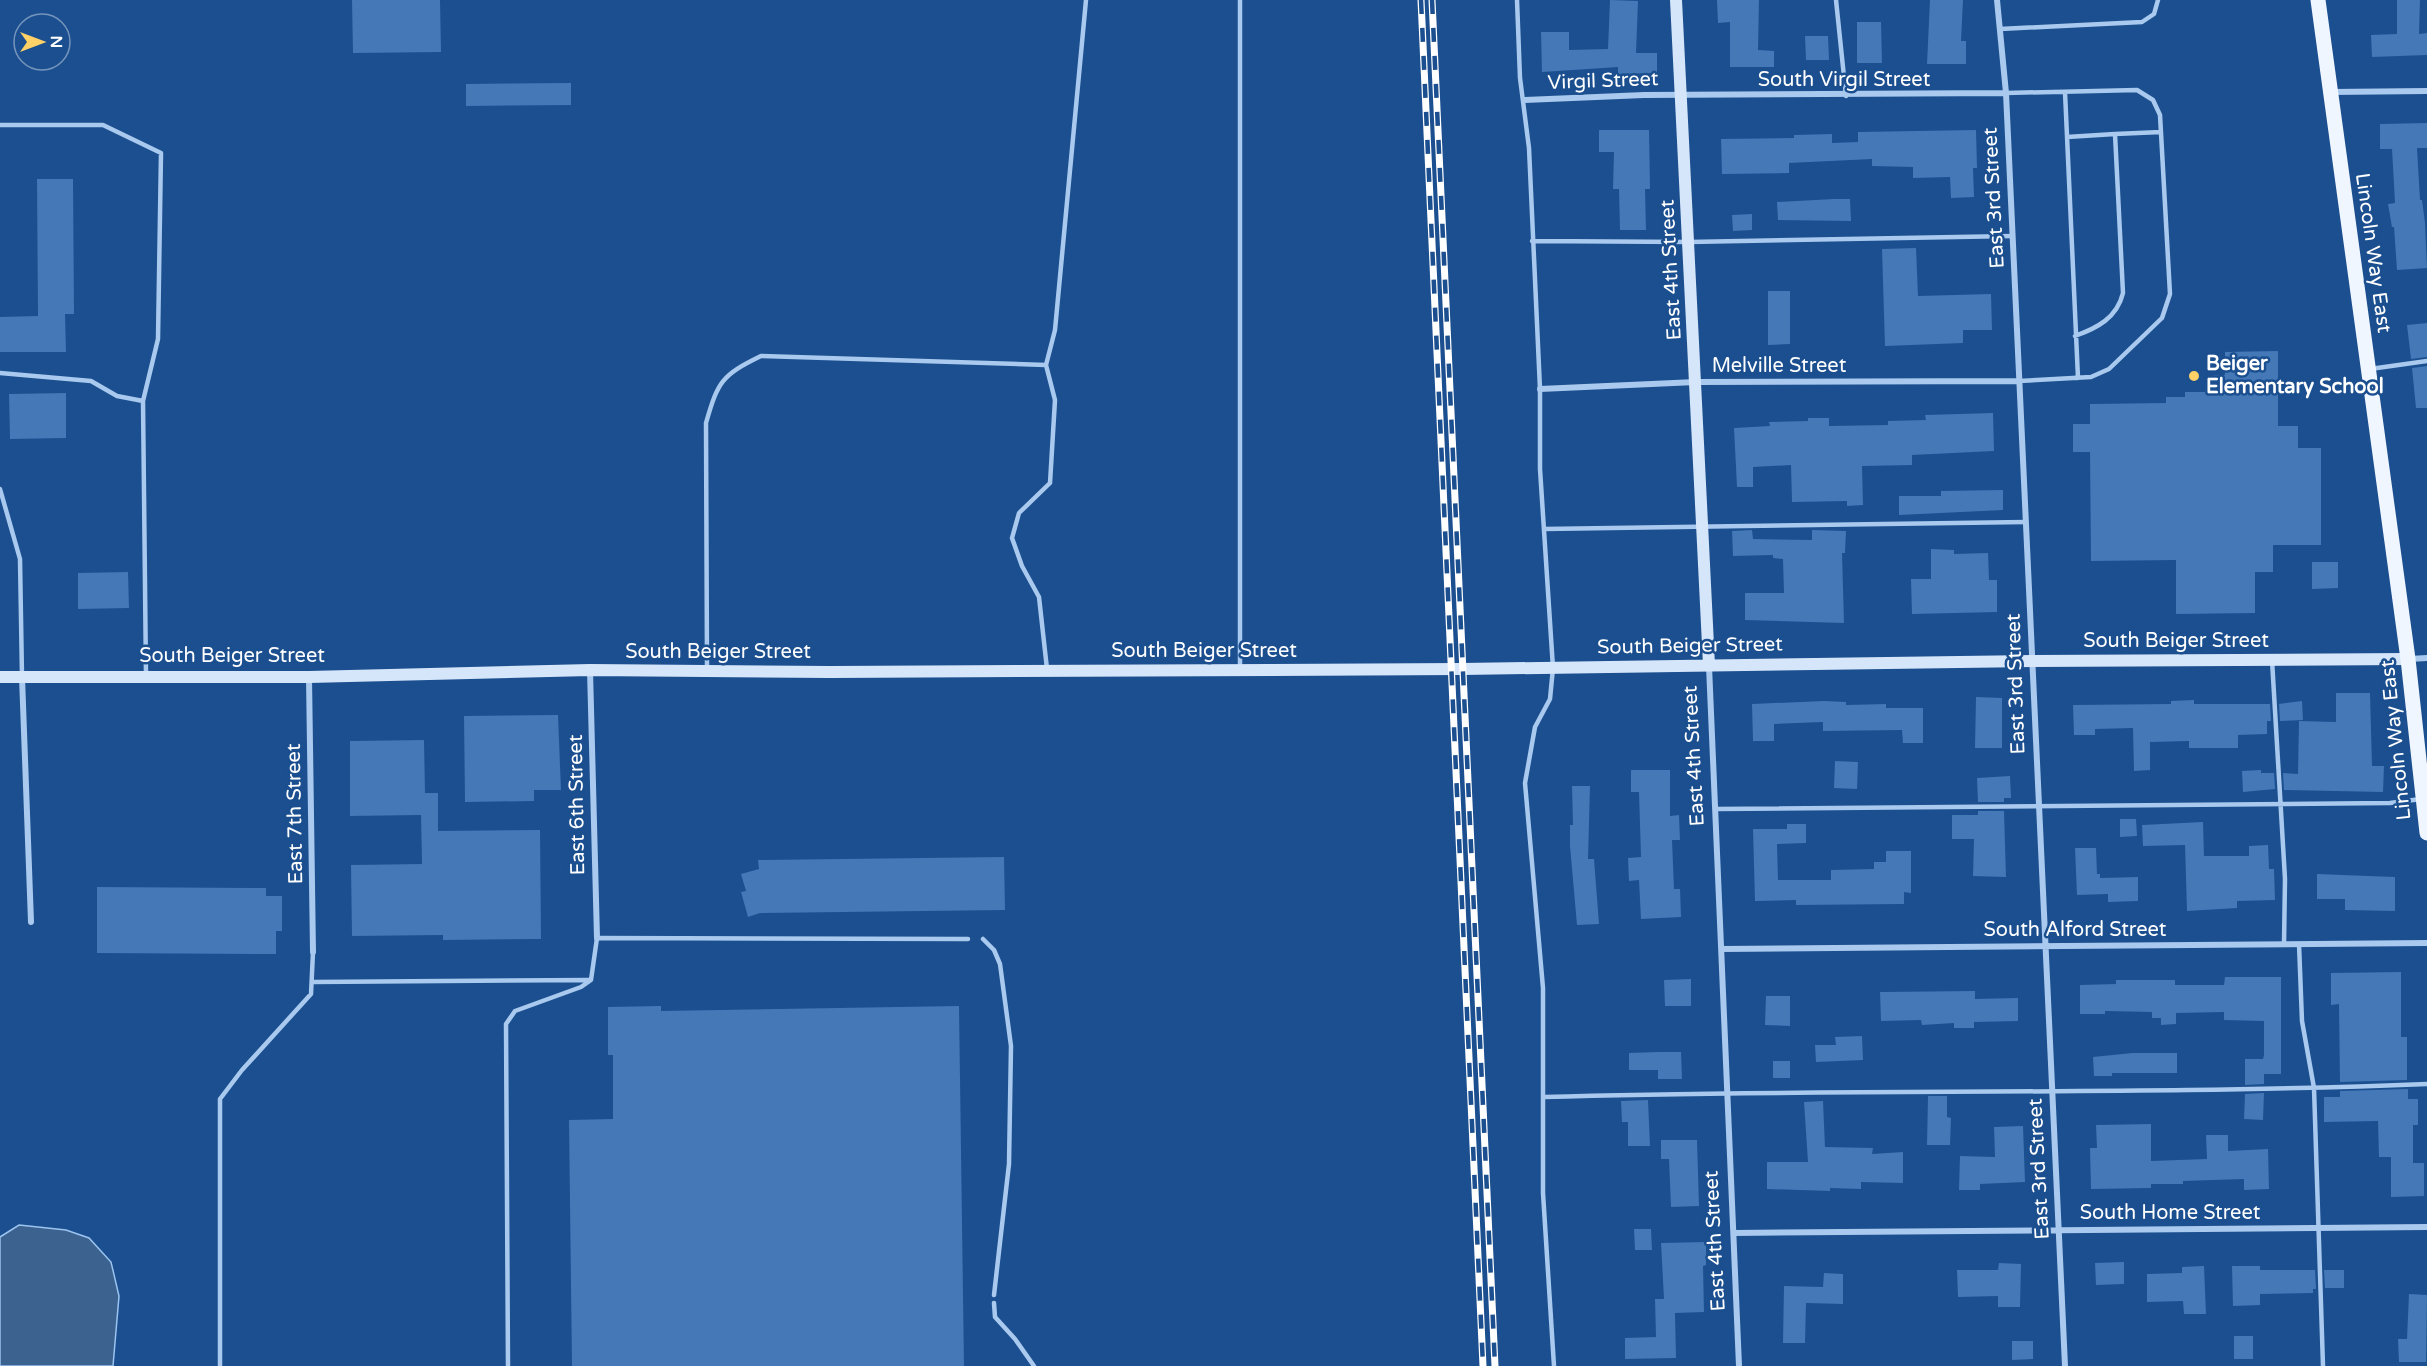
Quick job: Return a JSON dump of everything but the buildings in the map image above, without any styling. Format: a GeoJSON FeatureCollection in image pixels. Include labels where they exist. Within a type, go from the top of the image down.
{"type":"FeatureCollection","features":[{"type":"Feature","properties":{"kind":"main road","name":"Lincoln Way East"},"geometry":{"type":"LineString","coordinates":[[2318,0],[2408,659],[2427,833]]}},
{"type":"Feature","properties":{"kind":"street","name":"East 4th Street"},"geometry":{"type":"LineString","coordinates":[[1676,0],[1716,809],[1739,1366]]}},
{"type":"Feature","properties":{"kind":"street","name":"East 3rd Street"},"geometry":{"type":"LineString","coordinates":[[1997,0],[2006,93],[2065,1366]]}},
{"type":"Feature","properties":{"kind":"street"},"geometry":{"type":"LineString","coordinates":[[2330,92],[2427,91]]}},
{"type":"Feature","properties":{"kind":"street","name":"South Virgil Street"},"geometry":{"type":"LineString","coordinates":[[1682,96],[2006,93]]}},
{"type":"Feature","properties":{"kind":"street","name":"Virgil Street"},"geometry":{"type":"LineString","coordinates":[[1525,100],[1682,96]]}},
{"type":"Feature","properties":{"kind":"street","name":"Melville Street"},"geometry":{"type":"LineString","coordinates":[[1540,389],[1696,382],[2019,381]]}},
{"type":"Feature","properties":{"kind":"street"},"geometry":{"type":"LineString","coordinates":[[2408,659],[2427,658]]}},
{"type":"Feature","properties":{"kind":"street","name":"South Beiger Street"},"geometry":{"type":"LineString","coordinates":[[0,677],[309,677],[590,670],[1047,671],[1552,668],[2032,661],[2408,659]]}},
{"type":"Feature","properties":{"kind":"street","name":"East 6th Street"},"geometry":{"type":"LineString","coordinates":[[590,670],[597,938]]}},
{"type":"Feature","properties":{"kind":"street"},"geometry":{"type":"LineString","coordinates":[[22,677],[31,922]]}},
{"type":"Feature","properties":{"kind":"street","name":"East 7th Street"},"geometry":{"type":"LineString","coordinates":[[309,677],[313,952]]}},
{"type":"Feature","properties":{"kind":"street","name":"South Alford Street"},"geometry":{"type":"LineString","coordinates":[[1722,950],[2427,943]]}},
{"type":"Feature","properties":{"kind":"street","name":"South Home Street"},"geometry":{"type":"LineString","coordinates":[[1734,1233],[2427,1227]]}},
{"type":"Feature","properties":{"kind":"lane"},"geometry":{"type":"LineString","coordinates":[[1047,671],[1039,597],[1022,566],[1012,538],[1019,513],[1050,483],[1055,400],[1046,366],[1055,330],[1086,0]]}},
{"type":"Feature","properties":{"kind":"lane"},"geometry":{"type":"LineString","coordinates":[[1240,0],[1240,670]]}},
{"type":"Feature","properties":{"kind":"lane"},"geometry":{"type":"LineString","coordinates":[[1517,0],[1520,78],[1525,100],[1540,389],[1540,469],[1552,668],[1550,699],[1535,727],[1525,783],[1543,988],[1543,1192],[1554,1366]]}},
{"type":"Feature","properties":{"kind":"lane"},"geometry":{"type":"LineString","coordinates":[[1836,0],[1846,96]]}},
{"type":"Feature","properties":{"kind":"lane"},"geometry":{"type":"LineString","coordinates":[[2000,29],[2142,22],[2154,14],[2158,0]]}},
{"type":"Feature","properties":{"kind":"lane"},"geometry":{"type":"LineString","coordinates":[[2006,93],[2137,90],[2153,100],[2160,115],[2162,132],[2170,294],[2162,318],[2109,369],[2091,377],[2019,381]]}},
{"type":"Feature","properties":{"kind":"lane"},"geometry":{"type":"LineString","coordinates":[[2066,92],[2078,378]]}},
{"type":"Feature","properties":{"kind":"lane"},"geometry":{"type":"LineString","coordinates":[[0,125],[103,125],[161,153],[158,339],[143,401],[146,676]]}},
{"type":"Feature","properties":{"kind":"lane"},"geometry":{"type":"LineString","coordinates":[[2067,137],[2162,132]]}},
{"type":"Feature","properties":{"kind":"lane"},"geometry":{"type":"LineString","coordinates":[[2075,336],[2101,326],[2121,302],[2123,293],[2115,134]]}},
{"type":"Feature","properties":{"kind":"lane"},"geometry":{"type":"LineString","coordinates":[[1532,241],[1689,242],[2012,236]]}},
{"type":"Feature","properties":{"kind":"lane"},"geometry":{"type":"LineString","coordinates":[[707,671],[706,423],[714,395],[731,371],[761,356],[1046,366]]}},
{"type":"Feature","properties":{"kind":"lane"},"geometry":{"type":"LineString","coordinates":[[2368,369],[2427,362]]}},
{"type":"Feature","properties":{"kind":"lane"},"geometry":{"type":"LineString","coordinates":[[0,373],[91,381],[117,396],[143,401]]}},
{"type":"Feature","properties":{"kind":"lane"},"geometry":{"type":"LineString","coordinates":[[0,489],[20,559],[22,677]]}},
{"type":"Feature","properties":{"kind":"lane"},"geometry":{"type":"LineString","coordinates":[[1544,529],[2026,522]]}},
{"type":"Feature","properties":{"kind":"lane"},"geometry":{"type":"LineString","coordinates":[[2272,660],[2284,879],[2284,944]]}},
{"type":"Feature","properties":{"kind":"lane"},"geometry":{"type":"LineString","coordinates":[[1716,809],[2280,802],[2390,803],[2423,799]]}},
{"type":"Feature","properties":{"kind":"lane"},"geometry":{"type":"LineString","coordinates":[[508,1366],[506,1024],[515,1011],[581,987],[591,980],[597,938],[968,939]]}},
{"type":"Feature","properties":{"kind":"lane"},"geometry":{"type":"LineString","coordinates":[[982,939],[994,950],[1000,964],[1011,1046],[1009,1164],[994,1295]]}},
{"type":"Feature","properties":{"kind":"lane"},"geometry":{"type":"LineString","coordinates":[[2299,944],[2302,1021],[2314,1088],[2323,1366]]}},
{"type":"Feature","properties":{"kind":"lane"},"geometry":{"type":"LineString","coordinates":[[220,1366],[220,1099],[242,1070],[311,994],[313,952]]}},
{"type":"Feature","properties":{"kind":"lane"},"geometry":{"type":"LineString","coordinates":[[313,982],[591,980]]}},
{"type":"Feature","properties":{"kind":"lane"},"geometry":{"type":"LineString","coordinates":[[1544,1097],[1727,1091],[2314,1088],[2427,1084]]}},
{"type":"Feature","properties":{"kind":"lane"},"geometry":{"type":"LineString","coordinates":[[994,1303],[995,1317],[1015,1339],[1034,1366]]}},
{"type":"Feature","properties":{"kind":"water"},"geometry":{"type":"Polygon","coordinates":[[[19,1225],[66,1230],[89,1238],[111,1262],[119,1296],[113,1366],[0,1366],[0,1237],[19,1225]]]}},
{"type":"Feature","properties":{"kind":"railway"},"geometry":{"type":"LineString","coordinates":[[1421,0],[1483,1366]]}},
{"type":"Feature","properties":{"kind":"railway"},"geometry":{"type":"LineString","coordinates":[[1432,0],[1495,1366]]}},
{"type":"Feature","properties":{"kind":"place","name":"Beiger Elementary School"},"geometry":{"type":"Point","coordinates":[2194,376]}}]}
